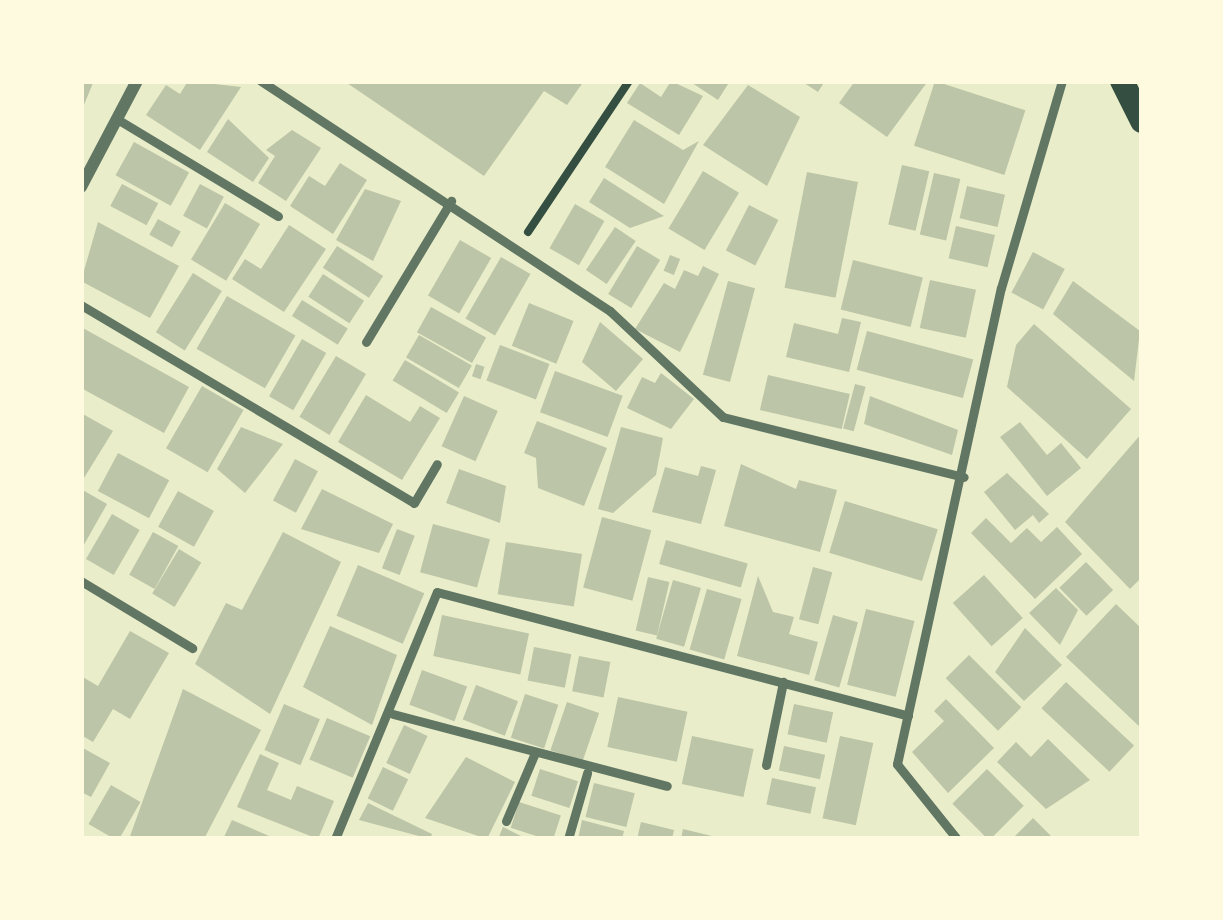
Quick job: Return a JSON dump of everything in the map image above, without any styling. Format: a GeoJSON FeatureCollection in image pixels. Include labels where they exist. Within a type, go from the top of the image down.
{"type":"FeatureCollection","features":[{"type":"Feature","properties":{"kind":"main road"},"geometry":{"type":"LineString","coordinates":[[1122,81],[1142,121]]}},
{"type":"Feature","properties":{"kind":"street"},"geometry":{"type":"LineString","coordinates":[[81,188],[137,81]]}},
{"type":"Feature","properties":{"kind":"lane"},"geometry":{"type":"LineString","coordinates":[[261,81],[451,201],[610,311],[723,417],[964,477]]}},
{"type":"Feature","properties":{"kind":"lane"},"geometry":{"type":"LineString","coordinates":[[957,839],[897,764],[964,477],[1001,288],[1062,81]]}},
{"type":"Feature","properties":{"kind":"lane"},"geometry":{"type":"LineString","coordinates":[[118,119],[278,216]]}},
{"type":"Feature","properties":{"kind":"lane"},"geometry":{"type":"LineString","coordinates":[[366,342],[451,201]]}},
{"type":"Feature","properties":{"kind":"lane"},"geometry":{"type":"LineString","coordinates":[[81,305],[414,503],[437,464]]}},
{"type":"Feature","properties":{"kind":"lane"},"geometry":{"type":"LineString","coordinates":[[81,581],[192,648]]}},
{"type":"Feature","properties":{"kind":"lane"},"geometry":{"type":"LineString","coordinates":[[335,839],[393,714],[437,592],[908,716]]}},
{"type":"Feature","properties":{"kind":"lane"},"geometry":{"type":"LineString","coordinates":[[766,765],[783,682]]}},
{"type":"Feature","properties":{"kind":"lane"},"geometry":{"type":"LineString","coordinates":[[393,714],[587,773],[668,786]]}},
{"type":"Feature","properties":{"kind":"lane"},"geometry":{"type":"LineString","coordinates":[[506,821],[534,755]]}},
{"type":"Feature","properties":{"kind":"lane"},"geometry":{"type":"LineString","coordinates":[[568,839],[587,773]]}},
{"type":"Feature","properties":{"kind":"path"},"geometry":{"type":"LineString","coordinates":[[517,248],[629,81]]}},
{"type":"Feature","properties":{"kind":"building"},"geometry":{"type":"Polygon","coordinates":[[[81,81],[93,83],[81,112],[81,81]]]}},
{"type":"Feature","properties":{"kind":"building"},"geometry":{"type":"Polygon","coordinates":[[[188,81],[241,87],[200,150],[146,115],[166,85],[180,94],[188,81]]]}},
{"type":"Feature","properties":{"kind":"building"},"geometry":{"type":"Polygon","coordinates":[[[344,81],[584,81],[567,105],[544,91],[484,176],[344,81]]]}},
{"type":"Feature","properties":{"kind":"building"},"geometry":{"type":"Polygon","coordinates":[[[671,81],[703,96],[679,135],[627,103],[640,83],[661,97],[671,81]]]}},
{"type":"Feature","properties":{"kind":"building"},"geometry":{"type":"Polygon","coordinates":[[[689,81],[730,81],[718,100],[689,81]]]}},
{"type":"Feature","properties":{"kind":"building"},"geometry":{"type":"Polygon","coordinates":[[[801,81],[825,81],[818,92],[801,81]]]}},
{"type":"Feature","properties":{"kind":"building"},"geometry":{"type":"Polygon","coordinates":[[[855,81],[928,81],[887,137],[839,103],[855,81]]]}},
{"type":"Feature","properties":{"kind":"building"},"geometry":{"type":"Polygon","coordinates":[[[935,81],[1025,110],[1004,175],[914,146],[935,81]]]}},
{"type":"Feature","properties":{"kind":"building"},"geometry":{"type":"Polygon","coordinates":[[[748,85],[800,117],[767,186],[703,145],[748,85]]]}},
{"type":"Feature","properties":{"kind":"building"},"geometry":{"type":"Polygon","coordinates":[[[228,119],[269,158],[253,182],[207,152],[228,119]]]}},
{"type":"Feature","properties":{"kind":"building"},"geometry":{"type":"Polygon","coordinates":[[[634,120],[683,150],[699,141],[664,204],[605,167],[634,120]]]}},
{"type":"Feature","properties":{"kind":"building"},"geometry":{"type":"Polygon","coordinates":[[[292,130],[321,148],[286,201],[258,183],[275,156],[266,150],[292,130]]]}},
{"type":"Feature","properties":{"kind":"building"},"geometry":{"type":"Polygon","coordinates":[[[134,142],[189,173],[171,206],[116,175],[134,142]]]}},
{"type":"Feature","properties":{"kind":"building"},"geometry":{"type":"Polygon","coordinates":[[[340,163],[367,180],[333,234],[290,206],[309,176],[325,186],[340,163]]]}},
{"type":"Feature","properties":{"kind":"building"},"geometry":{"type":"Polygon","coordinates":[[[902,165],[929,171],[916,231],[888,224],[902,165]]]}},
{"type":"Feature","properties":{"kind":"building"},"geometry":{"type":"Polygon","coordinates":[[[703,171],[739,193],[704,250],[668,228],[703,171]]]}},
{"type":"Feature","properties":{"kind":"building"},"geometry":{"type":"Polygon","coordinates":[[[807,172],[858,182],[836,298],[784,288],[807,172]]]}},
{"type":"Feature","properties":{"kind":"building"},"geometry":{"type":"Polygon","coordinates":[[[934,173],[960,179],[946,240],[920,234],[934,173]]]}},
{"type":"Feature","properties":{"kind":"building"},"geometry":{"type":"Polygon","coordinates":[[[604,178],[664,216],[630,228],[589,202],[604,178]]]}},
{"type":"Feature","properties":{"kind":"building"},"geometry":{"type":"Polygon","coordinates":[[[122,184],[158,203],[146,225],[110,206],[122,184]]]}},
{"type":"Feature","properties":{"kind":"building"},"geometry":{"type":"Polygon","coordinates":[[[200,184],[224,197],[207,228],[183,216],[200,184]]]}},
{"type":"Feature","properties":{"kind":"building"},"geometry":{"type":"Polygon","coordinates":[[[967,186],[1005,195],[998,227],[960,218],[967,186]]]}},
{"type":"Feature","properties":{"kind":"building"},"geometry":{"type":"Polygon","coordinates":[[[365,189],[401,201],[373,261],[336,240],[365,189]]]}},
{"type":"Feature","properties":{"kind":"building"},"geometry":{"type":"Polygon","coordinates":[[[225,203],[260,224],[226,281],[191,260],[225,203]]]}},
{"type":"Feature","properties":{"kind":"building"},"geometry":{"type":"Polygon","coordinates":[[[575,204],[604,221],[579,265],[550,248],[575,204]]]}},
{"type":"Feature","properties":{"kind":"building"},"geometry":{"type":"Polygon","coordinates":[[[749,205],[778,220],[755,265],[726,250],[749,205]]]}},
{"type":"Feature","properties":{"kind":"building"},"geometry":{"type":"Polygon","coordinates":[[[158,219],[181,232],[172,247],[149,235],[158,219]]]}},
{"type":"Feature","properties":{"kind":"building"},"geometry":{"type":"Polygon","coordinates":[[[98,222],[179,266],[150,318],[81,281],[98,222]]]}},
{"type":"Feature","properties":{"kind":"building"},"geometry":{"type":"Polygon","coordinates":[[[289,225],[326,249],[284,312],[232,279],[245,259],[261,269],[289,225]]]}},
{"type":"Feature","properties":{"kind":"building"},"geometry":{"type":"Polygon","coordinates":[[[956,226],[995,235],[988,267],[949,258],[956,226]]]}},
{"type":"Feature","properties":{"kind":"building"},"geometry":{"type":"Polygon","coordinates":[[[615,227],[636,241],[607,284],[586,270],[615,227]]]}},
{"type":"Feature","properties":{"kind":"building"},"geometry":{"type":"Polygon","coordinates":[[[460,240],[491,258],[459,313],[428,295],[460,240]]]}},
{"type":"Feature","properties":{"kind":"building"},"geometry":{"type":"Polygon","coordinates":[[[337,246],[383,276],[369,298],[323,268],[337,246]]]}},
{"type":"Feature","properties":{"kind":"building"},"geometry":{"type":"Polygon","coordinates":[[[637,246],[660,260],[631,308],[608,294],[637,246]]]}},
{"type":"Feature","properties":{"kind":"building"},"geometry":{"type":"Polygon","coordinates":[[[1033,252],[1065,269],[1043,310],[1011,293],[1033,252]]]}},
{"type":"Feature","properties":{"kind":"building"},"geometry":{"type":"Polygon","coordinates":[[[670,255],[680,259],[674,275],[664,271],[670,255]]]}},
{"type":"Feature","properties":{"kind":"building"},"geometry":{"type":"Polygon","coordinates":[[[501,257],[530,274],[495,335],[466,318],[501,257]]]}},
{"type":"Feature","properties":{"kind":"building"},"geometry":{"type":"Polygon","coordinates":[[[853,260],[923,277],[911,327],[841,309],[853,260]]]}},
{"type":"Feature","properties":{"kind":"building"},"geometry":{"type":"Polygon","coordinates":[[[703,266],[719,274],[680,352],[635,329],[664,283],[675,289],[684,270],[698,276],[703,266]]]}},
{"type":"Feature","properties":{"kind":"building"},"geometry":{"type":"Polygon","coordinates":[[[193,273],[222,291],[185,350],[156,332],[193,273]]]}},
{"type":"Feature","properties":{"kind":"building"},"geometry":{"type":"Polygon","coordinates":[[[323,274],[364,301],[349,323],[308,297],[323,274]]]}},
{"type":"Feature","properties":{"kind":"building"},"geometry":{"type":"Polygon","coordinates":[[[930,280],[976,290],[966,338],[920,328],[930,280]]]}},
{"type":"Feature","properties":{"kind":"building"},"geometry":{"type":"Polygon","coordinates":[[[728,281],[755,288],[730,382],[703,375],[728,281]]]}},
{"type":"Feature","properties":{"kind":"building"},"geometry":{"type":"Polygon","coordinates":[[[1073,281],[1140,331],[1134,381],[1053,314],[1073,281]]]}},
{"type":"Feature","properties":{"kind":"building"},"geometry":{"type":"Polygon","coordinates":[[[227,296],[295,335],[265,388],[196,349],[227,296]]]}},
{"type":"Feature","properties":{"kind":"building"},"geometry":{"type":"Polygon","coordinates":[[[302,300],[348,329],[338,345],[292,316],[302,300]]]}},
{"type":"Feature","properties":{"kind":"building"},"geometry":{"type":"Polygon","coordinates":[[[529,303],[574,321],[556,364],[512,346],[529,303]]]}},
{"type":"Feature","properties":{"kind":"building"},"geometry":{"type":"Polygon","coordinates":[[[431,307],[486,338],[472,363],[417,332],[431,307]]]}},
{"type":"Feature","properties":{"kind":"building"},"geometry":{"type":"Polygon","coordinates":[[[842,318],[861,322],[849,372],[786,357],[794,323],[838,334],[842,318]]]}},
{"type":"Feature","properties":{"kind":"building"},"geometry":{"type":"Polygon","coordinates":[[[600,322],[643,359],[616,391],[582,362],[600,322]]]}},
{"type":"Feature","properties":{"kind":"building"},"geometry":{"type":"Polygon","coordinates":[[[1034,324],[1131,409],[1087,459],[1007,387],[1016,345],[1034,324]]]}},
{"type":"Feature","properties":{"kind":"building"},"geometry":{"type":"Polygon","coordinates":[[[81,327],[189,387],[164,433],[81,388],[81,327]]]}},
{"type":"Feature","properties":{"kind":"building"},"geometry":{"type":"Polygon","coordinates":[[[867,331],[973,359],[963,398],[857,370],[867,331]]]}},
{"type":"Feature","properties":{"kind":"building"},"geometry":{"type":"Polygon","coordinates":[[[419,335],[472,366],[459,388],[406,358],[419,335]]]}},
{"type":"Feature","properties":{"kind":"building"},"geometry":{"type":"Polygon","coordinates":[[[302,339],[326,353],[293,410],[269,396],[302,339]]]}},
{"type":"Feature","properties":{"kind":"building"},"geometry":{"type":"Polygon","coordinates":[[[500,345],[549,364],[536,399],[486,380],[500,345]]]}},
{"type":"Feature","properties":{"kind":"building"},"geometry":{"type":"Polygon","coordinates":[[[336,356],[366,374],[329,435],[299,417],[336,356]]]}},
{"type":"Feature","properties":{"kind":"building"},"geometry":{"type":"Polygon","coordinates":[[[405,360],[459,392],[447,413],[393,381],[405,360]]]}},
{"type":"Feature","properties":{"kind":"building"},"geometry":{"type":"Polygon","coordinates":[[[476,364],[485,367],[481,379],[472,376],[476,364]]]}},
{"type":"Feature","properties":{"kind":"building"},"geometry":{"type":"Polygon","coordinates":[[[555,371],[623,396],[608,437],[540,412],[555,371]]]}},
{"type":"Feature","properties":{"kind":"building"},"geometry":{"type":"Polygon","coordinates":[[[661,373],[694,399],[671,429],[627,408],[642,377],[655,383],[661,373]]]}},
{"type":"Feature","properties":{"kind":"building"},"geometry":{"type":"Polygon","coordinates":[[[768,375],[850,394],[842,429],[760,410],[768,375]]]}},
{"type":"Feature","properties":{"kind":"building"},"geometry":{"type":"Polygon","coordinates":[[[855,384],[866,387],[854,431],[843,428],[855,384]]]}},
{"type":"Feature","properties":{"kind":"building"},"geometry":{"type":"Polygon","coordinates":[[[202,386],[244,410],[208,472],[166,448],[202,386]]]}},
{"type":"Feature","properties":{"kind":"building"},"geometry":{"type":"Polygon","coordinates":[[[366,395],[410,422],[420,406],[440,418],[402,480],[338,442],[366,395]]]}},
{"type":"Feature","properties":{"kind":"building"},"geometry":{"type":"Polygon","coordinates":[[[464,396],[498,411],[475,461],[442,446],[464,396]]]}},
{"type":"Feature","properties":{"kind":"building"},"geometry":{"type":"Polygon","coordinates":[[[870,396],[958,430],[952,455],[864,424],[870,396]]]}},
{"type":"Feature","properties":{"kind":"building"},"geometry":{"type":"Polygon","coordinates":[[[81,413],[113,431],[84,478],[81,477],[81,413]]]}},
{"type":"Feature","properties":{"kind":"building"},"geometry":{"type":"Polygon","coordinates":[[[537,421],[607,448],[584,506],[538,488],[536,458],[524,453],[537,421]]]}},
{"type":"Feature","properties":{"kind":"building"},"geometry":{"type":"Polygon","coordinates":[[[1020,422],[1047,455],[1061,443],[1081,468],[1047,496],[1000,437],[1020,422]]]}},
{"type":"Feature","properties":{"kind":"building"},"geometry":{"type":"Polygon","coordinates":[[[241,427],[283,444],[245,493],[217,469],[241,427]]]}},
{"type":"Feature","properties":{"kind":"building"},"geometry":{"type":"Polygon","coordinates":[[[621,427],[663,438],[656,475],[613,513],[598,509],[621,427]]]}},
{"type":"Feature","properties":{"kind":"building"},"geometry":{"type":"Polygon","coordinates":[[[1142,433],[1142,577],[1130,589],[1065,522],[1142,433]]]}},
{"type":"Feature","properties":{"kind":"building"},"geometry":{"type":"Polygon","coordinates":[[[118,453],[169,480],[149,518],[98,491],[118,453]]]}},
{"type":"Feature","properties":{"kind":"building"},"geometry":{"type":"Polygon","coordinates":[[[295,459],[318,471],[296,513],[273,500],[295,459]]]}},
{"type":"Feature","properties":{"kind":"building"},"geometry":{"type":"Polygon","coordinates":[[[741,464],[796,489],[799,480],[837,490],[820,552],[724,526],[741,464]]]}},
{"type":"Feature","properties":{"kind":"building"},"geometry":{"type":"Polygon","coordinates":[[[701,466],[716,470],[701,524],[652,512],[665,467],[698,476],[701,466]]]}},
{"type":"Feature","properties":{"kind":"building"},"geometry":{"type":"Polygon","coordinates":[[[459,469],[506,486],[500,523],[446,503],[459,469]]]}},
{"type":"Feature","properties":{"kind":"building"},"geometry":{"type":"Polygon","coordinates":[[[1007,473],[1049,514],[1039,523],[1033,515],[1015,530],[984,492],[1007,473]]]}},
{"type":"Feature","properties":{"kind":"building"},"geometry":{"type":"Polygon","coordinates":[[[81,489],[107,504],[81,550],[81,489]]]}},
{"type":"Feature","properties":{"kind":"building"},"geometry":{"type":"Polygon","coordinates":[[[322,489],[393,524],[379,553],[301,529],[322,489]]]}},
{"type":"Feature","properties":{"kind":"building"},"geometry":{"type":"Polygon","coordinates":[[[178,491],[214,511],[194,547],[158,527],[178,491]]]}},
{"type":"Feature","properties":{"kind":"building"},"geometry":{"type":"Polygon","coordinates":[[[845,501],[938,529],[922,581],[829,553],[845,501]]]}},
{"type":"Feature","properties":{"kind":"building"},"geometry":{"type":"Polygon","coordinates":[[[112,514],[140,530],[114,575],[86,559],[112,514]]]}},
{"type":"Feature","properties":{"kind":"building"},"geometry":{"type":"Polygon","coordinates":[[[602,517],[651,530],[632,601],[583,588],[602,517]]]}},
{"type":"Feature","properties":{"kind":"building"},"geometry":{"type":"Polygon","coordinates":[[[986,518],[1011,543],[1027,528],[1041,542],[1057,527],[1082,554],[1035,599],[971,533],[986,518]]]}},
{"type":"Feature","properties":{"kind":"building"},"geometry":{"type":"Polygon","coordinates":[[[433,524],[490,539],[477,588],[420,572],[433,524]]]}},
{"type":"Feature","properties":{"kind":"building"},"geometry":{"type":"Polygon","coordinates":[[[397,529],[415,536],[400,575],[382,568],[397,529]]]}},
{"type":"Feature","properties":{"kind":"building"},"geometry":{"type":"Polygon","coordinates":[[[153,532],[178,546],[155,589],[129,575],[153,532]]]}},
{"type":"Feature","properties":{"kind":"building"},"geometry":{"type":"Polygon","coordinates":[[[283,532],[341,562],[270,714],[195,664],[226,603],[242,610],[283,532]]]}},
{"type":"Feature","properties":{"kind":"building"},"geometry":{"type":"Polygon","coordinates":[[[666,540],[748,563],[741,587],[659,564],[666,540]]]}},
{"type":"Feature","properties":{"kind":"building"},"geometry":{"type":"Polygon","coordinates":[[[506,542],[582,554],[574,606],[498,594],[506,542]]]}},
{"type":"Feature","properties":{"kind":"building"},"geometry":{"type":"Polygon","coordinates":[[[179,549],[201,562],[175,607],[152,594],[179,549]]]}},
{"type":"Feature","properties":{"kind":"building"},"geometry":{"type":"Polygon","coordinates":[[[1086,562],[1113,590],[1086,616],[1059,588],[1086,562]]]}},
{"type":"Feature","properties":{"kind":"building"},"geometry":{"type":"Polygon","coordinates":[[[358,565],[424,593],[403,644],[337,616],[358,565]]]}},
{"type":"Feature","properties":{"kind":"building"},"geometry":{"type":"Polygon","coordinates":[[[813,567],[832,572],[818,624],[799,619],[813,567]]]}},
{"type":"Feature","properties":{"kind":"building"},"geometry":{"type":"Polygon","coordinates":[[[984,575],[1023,618],[992,646],[953,603],[984,575]]]}},
{"type":"Feature","properties":{"kind":"building"},"geometry":{"type":"Polygon","coordinates":[[[758,576],[773,612],[794,617],[789,634],[818,642],[809,675],[737,656],[758,576]]]}},
{"type":"Feature","properties":{"kind":"building"},"geometry":{"type":"Polygon","coordinates":[[[648,577],[669,582],[657,636],[636,631],[648,577]]]}},
{"type":"Feature","properties":{"kind":"building"},"geometry":{"type":"Polygon","coordinates":[[[673,580],[701,588],[684,647],[656,639],[673,580]]]}},
{"type":"Feature","properties":{"kind":"building"},"geometry":{"type":"Polygon","coordinates":[[[1056,588],[1078,610],[1060,645],[1029,613],[1056,588]]]}},
{"type":"Feature","properties":{"kind":"building"},"geometry":{"type":"Polygon","coordinates":[[[707,589],[742,599],[724,659],[690,650],[707,589]]]}},
{"type":"Feature","properties":{"kind":"building"},"geometry":{"type":"Polygon","coordinates":[[[1116,604],[1142,629],[1142,729],[1066,657],[1116,604]]]}},
{"type":"Feature","properties":{"kind":"building"},"geometry":{"type":"Polygon","coordinates":[[[866,609],[915,621],[896,697],[847,685],[866,609]]]}},
{"type":"Feature","properties":{"kind":"building"},"geometry":{"type":"Polygon","coordinates":[[[442,615],[529,634],[520,675],[433,656],[442,615]]]}},
{"type":"Feature","properties":{"kind":"building"},"geometry":{"type":"Polygon","coordinates":[[[833,615],[858,622],[839,688],[814,680],[833,615]]]}},
{"type":"Feature","properties":{"kind":"building"},"geometry":{"type":"Polygon","coordinates":[[[330,626],[397,655],[372,725],[303,687],[330,626]]]}},
{"type":"Feature","properties":{"kind":"building"},"geometry":{"type":"Polygon","coordinates":[[[1025,628],[1062,665],[1024,701],[995,672],[1025,628]]]}},
{"type":"Feature","properties":{"kind":"building"},"geometry":{"type":"Polygon","coordinates":[[[130,631],[169,653],[130,719],[113,709],[93,742],[81,735],[81,676],[98,686],[130,631]]]}},
{"type":"Feature","properties":{"kind":"building"},"geometry":{"type":"Polygon","coordinates":[[[534,647],[571,654],[565,688],[528,680],[534,647]]]}},
{"type":"Feature","properties":{"kind":"building"},"geometry":{"type":"Polygon","coordinates":[[[969,655],[1021,707],[998,731],[946,678],[969,655]]]}},
{"type":"Feature","properties":{"kind":"building"},"geometry":{"type":"Polygon","coordinates":[[[579,656],[610,662],[604,697],[572,691],[579,656]]]}},
{"type":"Feature","properties":{"kind":"building"},"geometry":{"type":"Polygon","coordinates":[[[422,670],[467,686],[454,721],[409,705],[422,670]]]}},
{"type":"Feature","properties":{"kind":"building"},"geometry":{"type":"Polygon","coordinates":[[[1066,682],[1134,745],[1109,772],[1041,708],[1066,682]]]}},
{"type":"Feature","properties":{"kind":"building"},"geometry":{"type":"Polygon","coordinates":[[[476,685],[518,701],[505,736],[463,720],[476,685]]]}},
{"type":"Feature","properties":{"kind":"building"},"geometry":{"type":"Polygon","coordinates":[[[183,689],[261,730],[204,839],[129,839],[183,689]]]}},
{"type":"Feature","properties":{"kind":"building"},"geometry":{"type":"Polygon","coordinates":[[[525,694],[558,705],[544,749],[511,738],[525,694]]]}},
{"type":"Feature","properties":{"kind":"building"},"geometry":{"type":"Polygon","coordinates":[[[618,697],[687,712],[677,762],[607,747],[618,697]]]}},
{"type":"Feature","properties":{"kind":"building"},"geometry":{"type":"Polygon","coordinates":[[[946,699],[994,748],[948,793],[912,752],[944,721],[934,711],[946,699]]]}},
{"type":"Feature","properties":{"kind":"building"},"geometry":{"type":"Polygon","coordinates":[[[567,702],[599,713],[583,761],[550,750],[567,702]]]}},
{"type":"Feature","properties":{"kind":"building"},"geometry":{"type":"Polygon","coordinates":[[[284,704],[320,719],[300,765],[264,750],[284,704]]]}},
{"type":"Feature","properties":{"kind":"building"},"geometry":{"type":"Polygon","coordinates":[[[794,704],[833,712],[827,743],[788,734],[794,704]]]}},
{"type":"Feature","properties":{"kind":"building"},"geometry":{"type":"Polygon","coordinates":[[[327,718],[370,736],[353,778],[309,759],[327,718]]]}},
{"type":"Feature","properties":{"kind":"building"},"geometry":{"type":"Polygon","coordinates":[[[404,725],[428,736],[410,774],[386,763],[404,725]]]}},
{"type":"Feature","properties":{"kind":"building"},"geometry":{"type":"Polygon","coordinates":[[[692,736],[754,749],[743,797],[682,784],[692,736]]]}},
{"type":"Feature","properties":{"kind":"building"},"geometry":{"type":"Polygon","coordinates":[[[840,736],[873,743],[856,825],[823,818],[840,736]]]}},
{"type":"Feature","properties":{"kind":"building"},"geometry":{"type":"Polygon","coordinates":[[[1048,739],[1090,780],[1046,809],[997,762],[1016,742],[1031,757],[1048,739]]]}},
{"type":"Feature","properties":{"kind":"building"},"geometry":{"type":"Polygon","coordinates":[[[784,746],[825,755],[820,779],[779,770],[784,746]]]}},
{"type":"Feature","properties":{"kind":"building"},"geometry":{"type":"Polygon","coordinates":[[[81,747],[110,763],[91,797],[81,792],[81,747]]]}},
{"type":"Feature","properties":{"kind":"building"},"geometry":{"type":"Polygon","coordinates":[[[260,754],[279,763],[267,790],[291,800],[297,786],[334,801],[318,839],[237,807],[260,754]]]}},
{"type":"Feature","properties":{"kind":"building"},"geometry":{"type":"Polygon","coordinates":[[[466,757],[515,782],[487,839],[425,818],[466,757]]]}},
{"type":"Feature","properties":{"kind":"building"},"geometry":{"type":"Polygon","coordinates":[[[383,767],[408,779],[393,811],[368,798],[383,767]]]}},
{"type":"Feature","properties":{"kind":"building"},"geometry":{"type":"Polygon","coordinates":[[[540,769],[578,781],[569,808],[531,796],[540,769]]]}},
{"type":"Feature","properties":{"kind":"building"},"geometry":{"type":"Polygon","coordinates":[[[987,769],[1024,806],[988,839],[952,804],[987,769]]]}},
{"type":"Feature","properties":{"kind":"building"},"geometry":{"type":"Polygon","coordinates":[[[772,778],[816,787],[810,814],[766,804],[772,778]]]}},
{"type":"Feature","properties":{"kind":"building"},"geometry":{"type":"Polygon","coordinates":[[[594,783],[635,793],[626,827],[586,817],[594,783]]]}},
{"type":"Feature","properties":{"kind":"building"},"geometry":{"type":"Polygon","coordinates":[[[111,785],[140,802],[119,839],[88,824],[111,785]]]}},
{"type":"Feature","properties":{"kind":"building"},"geometry":{"type":"Polygon","coordinates":[[[519,802],[561,816],[553,839],[511,828],[519,802]]]}},
{"type":"Feature","properties":{"kind":"building"},"geometry":{"type":"Polygon","coordinates":[[[368,803],[432,834],[430,839],[359,820],[368,803]]]}},
{"type":"Feature","properties":{"kind":"building"},"geometry":{"type":"Polygon","coordinates":[[[1033,818],[1054,839],[1012,839],[1033,818]]]}},
{"type":"Feature","properties":{"kind":"building"},"geometry":{"type":"Polygon","coordinates":[[[232,820],[276,839],[223,839],[232,820]]]}},
{"type":"Feature","properties":{"kind":"building"},"geometry":{"type":"Polygon","coordinates":[[[582,820],[624,831],[622,839],[578,839],[582,820]]]}},
{"type":"Feature","properties":{"kind":"building"},"geometry":{"type":"Polygon","coordinates":[[[641,822],[674,830],[672,839],[637,839],[641,822]]]}},
{"type":"Feature","properties":{"kind":"building"},"geometry":{"type":"Polygon","coordinates":[[[503,827],[527,839],[498,839],[503,827]]]}},
{"type":"Feature","properties":{"kind":"building"},"geometry":{"type":"Polygon","coordinates":[[[683,829],[716,837],[716,839],[681,839],[683,829]]]}}]}
